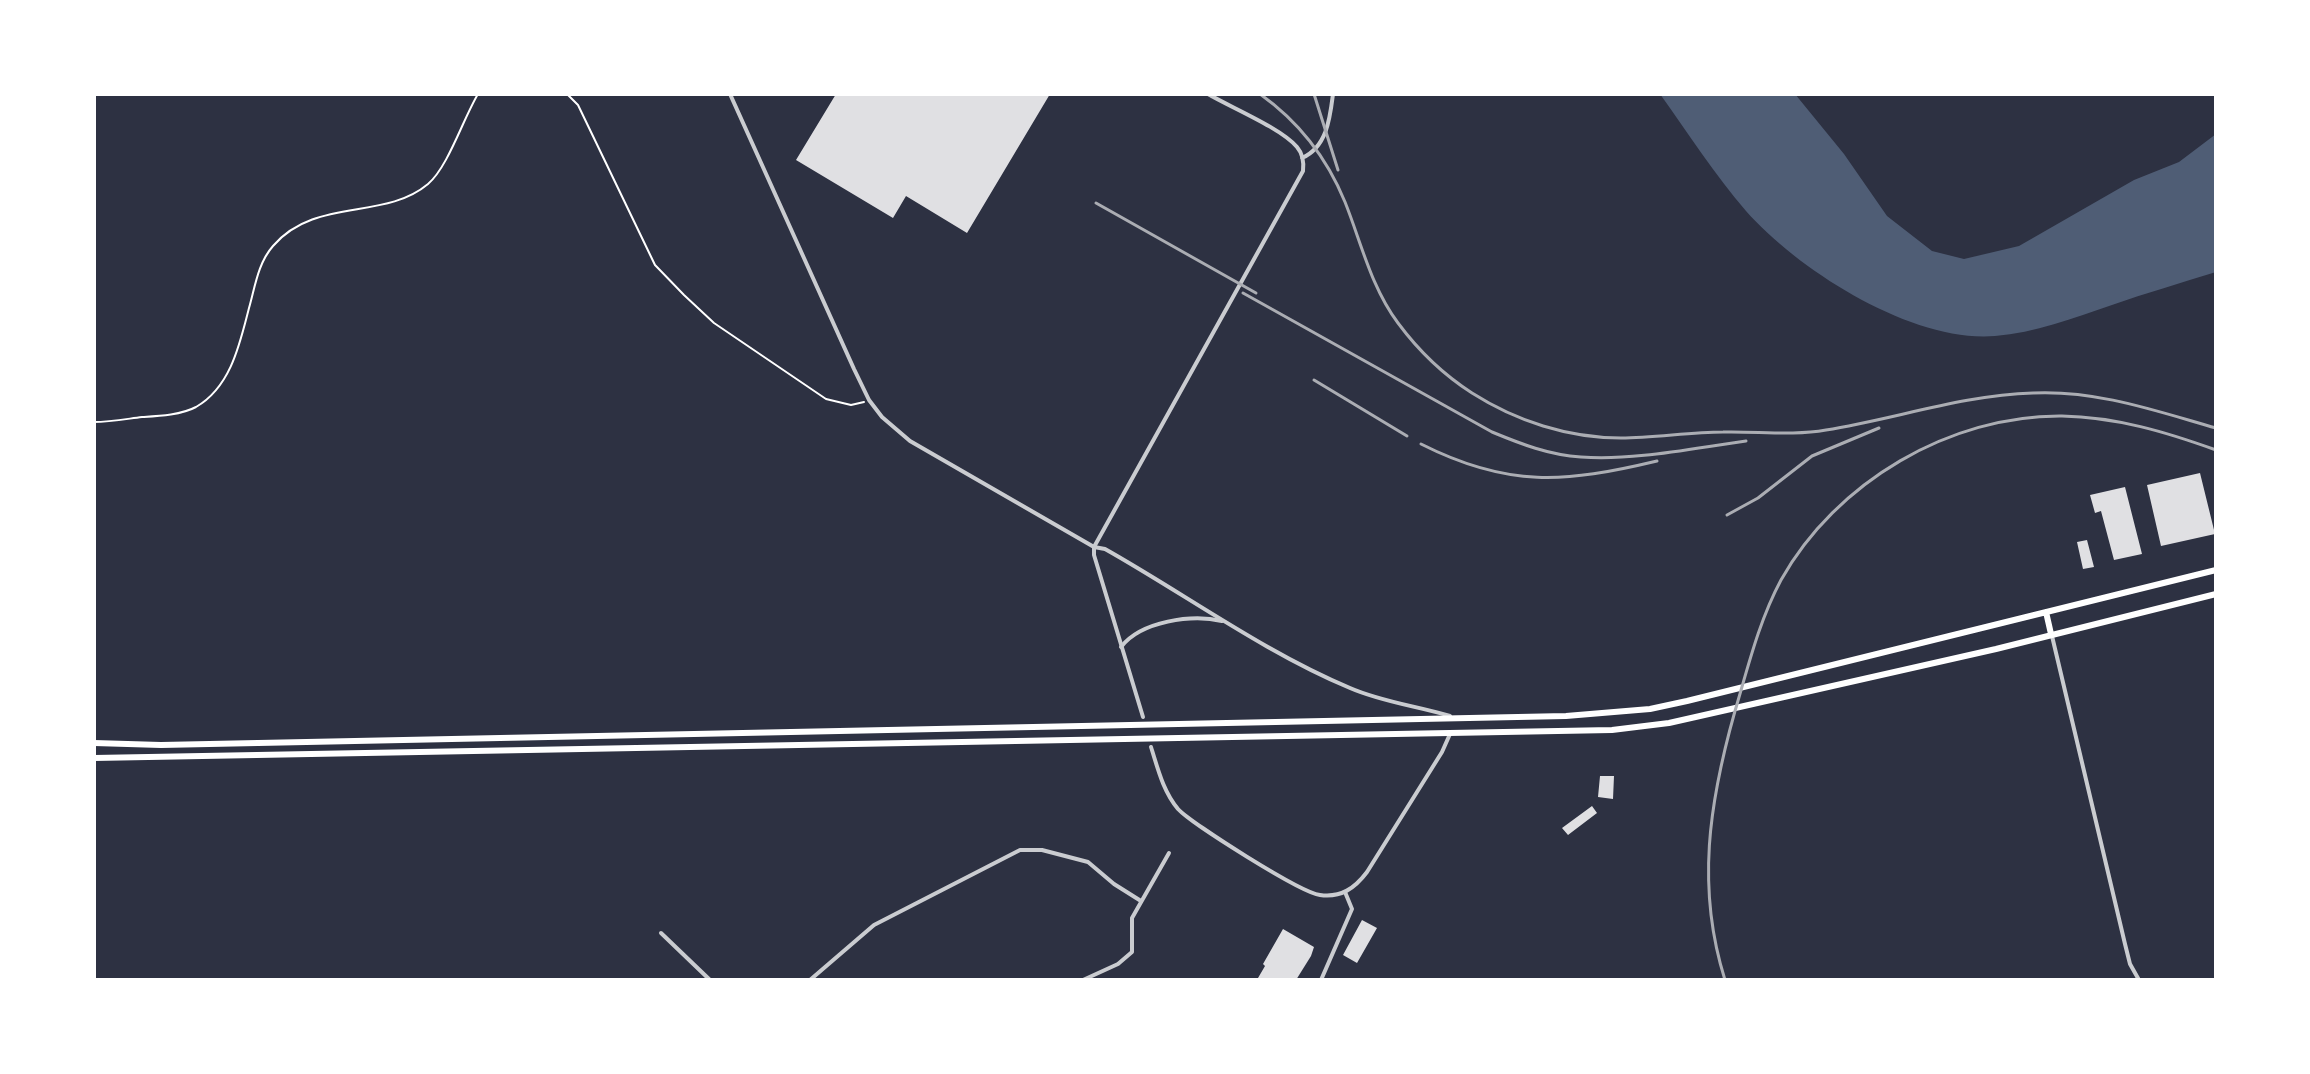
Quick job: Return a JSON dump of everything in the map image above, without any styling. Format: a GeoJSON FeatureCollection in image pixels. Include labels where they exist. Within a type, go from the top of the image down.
{"type":"FeatureCollection","features":[{"type":"Feature","properties":{"kind":"highway"},"geometry":{"type":"LineString","coordinates":[[94,743],[161,745],[1566,716],[1650,709],[2216,570]]}},
{"type":"Feature","properties":{"kind":"highway"},"geometry":{"type":"LineString","coordinates":[[94,758],[1586,731],[1669,723],[2216,594]]}},
{"type":"Feature","properties":{"kind":"highway"},"geometry":{"type":"LineString","coordinates":[[2046,612],[2051,634]]}},
{"type":"Feature","properties":{"kind":"street"},"geometry":{"type":"LineString","coordinates":[[730,94],[869,400],[882,417],[910,441],[1094,547],[1114,554],[1328,679],[1354,690],[1456,718]]}},
{"type":"Feature","properties":{"kind":"street"},"geometry":{"type":"LineString","coordinates":[[1143,717],[1094,547],[1300,179],[1304,166],[1295,145],[1283,136],[1208,94]]}},
{"type":"Feature","properties":{"kind":"street"},"geometry":{"type":"LineString","coordinates":[[1302,158],[1317,150],[1325,134],[1333,94]]}},
{"type":"Feature","properties":{"kind":"street"},"geometry":{"type":"LineString","coordinates":[[1121,647],[1135,632],[1147,627],[1204,616],[1227,622]]}},
{"type":"Feature","properties":{"kind":"street"},"geometry":{"type":"LineString","coordinates":[[2051,634],[2130,964],[2139,980]]}},
{"type":"Feature","properties":{"kind":"street"},"geometry":{"type":"LineString","coordinates":[[1151,747],[1164,787],[1187,817],[1301,890],[1323,896],[1345,892],[1367,872],[1442,752],[1450,734]]}},
{"type":"Feature","properties":{"kind":"street"},"geometry":{"type":"LineString","coordinates":[[810,980],[874,925],[1020,850],[1042,850],[1088,862],[1141,901]]}},
{"type":"Feature","properties":{"kind":"street"},"geometry":{"type":"LineString","coordinates":[[1083,980],[1118,964],[1132,952],[1131,925],[1169,853]]}},
{"type":"Feature","properties":{"kind":"street"},"geometry":{"type":"LineString","coordinates":[[1321,980],[1352,909],[1345,892]]}},
{"type":"Feature","properties":{"kind":"street"},"geometry":{"type":"LineString","coordinates":[[661,933],[710,980]]}},
{"type":"Feature","properties":{"kind":"path"},"geometry":{"type":"LineString","coordinates":[[94,422],[163,415],[194,408],[215,392],[238,348],[261,265],[273,246],[301,223],[328,213],[375,205],[414,193],[427,185],[438,174],[478,94]]}},
{"type":"Feature","properties":{"kind":"path"},"geometry":{"type":"LineString","coordinates":[[567,94],[578,105],[655,265],[684,295],[714,323],[826,399],[858,405],[869,400]]}},
{"type":"Feature","properties":{"kind":"water"},"geometry":{"type":"Polygon","coordinates":[[[1660,94],[1795,94],[1844,154],[1887,216],[1932,251],[1964,259],[2019,246],[2134,180],[2179,162],[2216,134],[2216,272],[2025,332],[1995,336],[1963,335],[1929,328],[1860,299],[1826,279],[1769,234],[1723,183],[1660,94]]]}},
{"type":"Feature","properties":{"kind":"building"},"geometry":{"type":"Polygon","coordinates":[[[836,94],[1050,94],[967,233],[906,196],[893,218],[796,160],[836,94]]]}},
{"type":"Feature","properties":{"kind":"building"},"geometry":{"type":"Polygon","coordinates":[[[2200,473],[2215,534],[2161,546],[2147,485],[2200,473]]]}},
{"type":"Feature","properties":{"kind":"building"},"geometry":{"type":"Polygon","coordinates":[[[2125,487],[2142,554],[2114,560],[2101,511],[2095,513],[2090,495],[2125,487]]]}},
{"type":"Feature","properties":{"kind":"building"},"geometry":{"type":"Polygon","coordinates":[[[2087,540],[2094,567],[2083,569],[2077,542],[2087,540]]]}},
{"type":"Feature","properties":{"kind":"building"},"geometry":{"type":"Polygon","coordinates":[[[1600,776],[1614,776],[1613,799],[1598,797],[1600,776]]]}},
{"type":"Feature","properties":{"kind":"building"},"geometry":{"type":"Polygon","coordinates":[[[1592,806],[1597,813],[1568,835],[1562,828],[1592,806]]]}},
{"type":"Feature","properties":{"kind":"building"},"geometry":{"type":"Polygon","coordinates":[[[1362,920],[1377,928],[1357,963],[1343,955],[1362,920]]]}},
{"type":"Feature","properties":{"kind":"building"},"geometry":{"type":"Polygon","coordinates":[[[1283,929],[1314,947],[1311,956],[1296,980],[1260,980],[1263,964],[1283,929]]]}},
{"type":"Feature","properties":{"kind":"railway"},"geometry":{"type":"LineString","coordinates":[[1260,94],[1299,128],[1329,170],[1345,202],[1381,295],[1406,333],[1432,361],[1462,386],[1525,420],[1562,431],[1601,437],[1634,438],[1710,432],[1801,433],[1981,398],[2057,393],[2126,403],[2216,428]]}},
{"type":"Feature","properties":{"kind":"railway"},"geometry":{"type":"LineString","coordinates":[[1314,94],[1338,170]]}},
{"type":"Feature","properties":{"kind":"railway"},"geometry":{"type":"LineString","coordinates":[[1096,203],[1256,293]]}},
{"type":"Feature","properties":{"kind":"railway"},"geometry":{"type":"LineString","coordinates":[[1243,293],[1492,432],[1535,448],[1569,456],[1601,458],[1746,441]]}},
{"type":"Feature","properties":{"kind":"railway"},"geometry":{"type":"LineString","coordinates":[[1314,380],[1407,436]]}},
{"type":"Feature","properties":{"kind":"railway"},"geometry":{"type":"LineString","coordinates":[[1725,980],[1716,946],[1709,879],[1709,846],[1718,779],[1735,711],[1766,612],[1781,580],[1804,545],[1832,513],[1900,461],[1938,442],[1979,427],[2020,419],[2062,416],[2121,422],[2216,450]]}},
{"type":"Feature","properties":{"kind":"railway"},"geometry":{"type":"LineString","coordinates":[[1727,515],[1758,498],[1812,456],[1879,428]]}},
{"type":"Feature","properties":{"kind":"railway"},"geometry":{"type":"LineString","coordinates":[[1421,444],[1482,468],[1537,477],[1594,474],[1657,461]]}}]}
